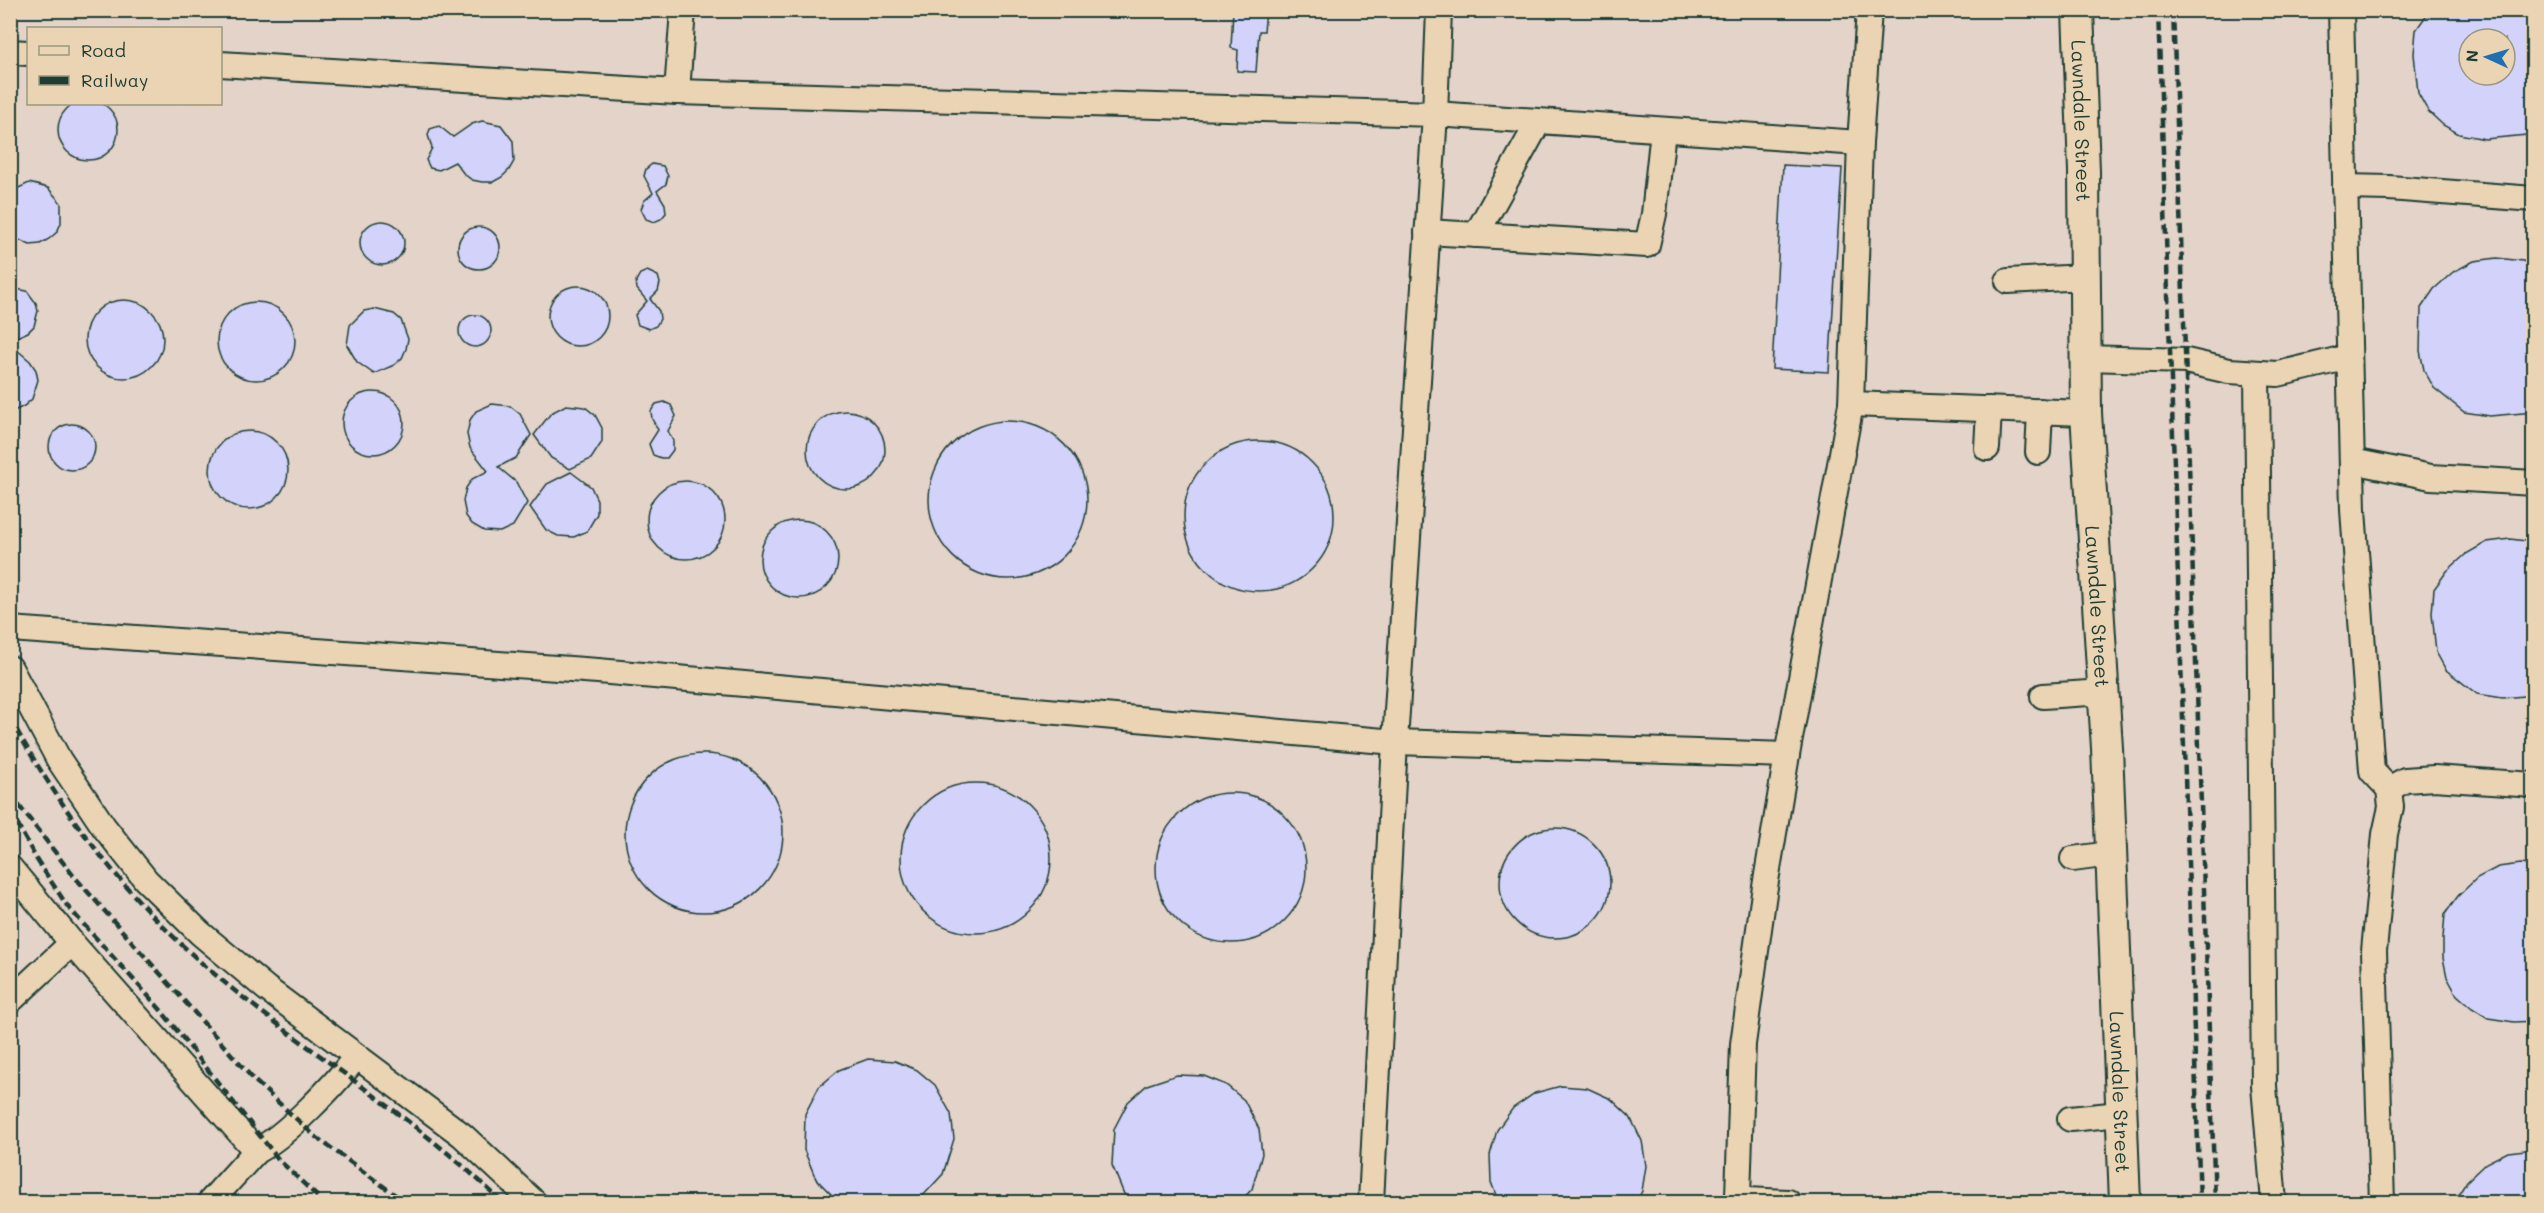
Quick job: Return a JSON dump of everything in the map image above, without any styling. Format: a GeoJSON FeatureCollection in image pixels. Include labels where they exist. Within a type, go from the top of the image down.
{"type":"FeatureCollection","features":[{"type":"Feature","properties":{"kind":"main road","name":"Lawndale Street"},"geometry":{"type":"LineString","coordinates":[[2078,10],[2084,171],[2086,413],[2104,692],[2125,1203]]}},
{"type":"Feature","properties":{"kind":"lane"},"geometry":{"type":"LineString","coordinates":[[677,92],[682,10]]}},
{"type":"Feature","properties":{"kind":"lane"},"geometry":{"type":"LineString","coordinates":[[1371,1203],[1395,742],[1435,114],[1439,10]]}},
{"type":"Feature","properties":{"kind":"lane"},"geometry":{"type":"LineString","coordinates":[[1788,1203],[1748,1200],[1738,1196],[1743,1044],[1764,893],[1787,755],[1851,404],[1860,143],[1869,10]]}},
{"type":"Feature","properties":{"kind":"lane"},"geometry":{"type":"LineString","coordinates":[[2341,10],[2352,461],[2372,771],[2389,789],[2391,807],[2385,834],[2374,951],[2382,1203]]}},
{"type":"Feature","properties":{"kind":"lane"},"geometry":{"type":"LineString","coordinates":[[10,51],[27,53]]}},
{"type":"Feature","properties":{"kind":"lane"},"geometry":{"type":"LineString","coordinates":[[222,64],[677,92],[1435,114],[1860,143]]}},
{"type":"Feature","properties":{"kind":"lane"},"geometry":{"type":"LineString","coordinates":[[1476,235],[1539,121]]}},
{"type":"Feature","properties":{"kind":"lane"},"geometry":{"type":"LineString","coordinates":[[1427,232],[1647,245],[1654,214],[1663,130]]}},
{"type":"Feature","properties":{"kind":"lane"},"geometry":{"type":"LineString","coordinates":[[2345,187],[2534,199]]}},
{"type":"Feature","properties":{"kind":"lane"},"geometry":{"type":"LineString","coordinates":[[2008,280],[2085,277]]}},
{"type":"Feature","properties":{"kind":"lane"},"geometry":{"type":"LineString","coordinates":[[2086,358],[2186,361],[2229,371],[2278,374],[2349,357]]}},
{"type":"Feature","properties":{"kind":"lane"},"geometry":{"type":"LineString","coordinates":[[2257,373],[2264,1086],[2274,1203]]}},
{"type":"Feature","properties":{"kind":"lane"},"geometry":{"type":"LineString","coordinates":[[1851,404],[2086,413]]}},
{"type":"Feature","properties":{"kind":"lane"},"geometry":{"type":"LineString","coordinates":[[1987,448],[1989,409]]}},
{"type":"Feature","properties":{"kind":"lane"},"geometry":{"type":"LineString","coordinates":[[2038,452],[2040,411]]}},
{"type":"Feature","properties":{"kind":"lane"},"geometry":{"type":"LineString","coordinates":[[2352,461],[2431,477],[2534,483]]}},
{"type":"Feature","properties":{"kind":"lane"},"geometry":{"type":"LineString","coordinates":[[10,629],[598,671],[1395,742],[1787,755]]}},
{"type":"Feature","properties":{"kind":"lane"},"geometry":{"type":"LineString","coordinates":[[10,668],[59,760],[104,827],[146,880],[200,933],[267,989],[462,1135],[534,1203]]}},
{"type":"Feature","properties":{"kind":"lane"},"geometry":{"type":"LineString","coordinates":[[2043,696],[2104,692]]}},
{"type":"Feature","properties":{"kind":"lane"},"geometry":{"type":"LineString","coordinates":[[2389,789],[2405,780],[2434,778],[2534,785]]}},
{"type":"Feature","properties":{"kind":"lane"},"geometry":{"type":"LineString","coordinates":[[2073,859],[2110,854]]}},
{"type":"Feature","properties":{"kind":"lane"},"geometry":{"type":"LineString","coordinates":[[10,868],[72,943],[256,1151]]}},
{"type":"Feature","properties":{"kind":"lane"},"geometry":{"type":"LineString","coordinates":[[10,1001],[72,943]]}},
{"type":"Feature","properties":{"kind":"lane"},"geometry":{"type":"LineString","coordinates":[[210,1203],[256,1151],[267,1146],[296,1120],[344,1073],[356,1056]]}},
{"type":"Feature","properties":{"kind":"lane"},"geometry":{"type":"LineString","coordinates":[[2070,1119],[2121,1114]]}},
{"type":"Feature","properties":{"kind":"shaded area"},"geometry":{"type":"Polygon","coordinates":[[[11,11],[2533,11],[2533,1202],[11,1202],[11,11]]]}},
{"type":"Feature","properties":{"kind":"building"},"geometry":{"type":"Polygon","coordinates":[[[1233,10],[1266,10],[1264,31],[1259,31],[1256,72],[1237,71],[1238,50],[1231,48],[1233,10]]]}},
{"type":"Feature","properties":{"kind":"building"},"geometry":{"type":"Polygon","coordinates":[[[2430,10],[2534,10],[2534,130],[2527,135],[2485,139],[2459,134],[2443,125],[2428,111],[2418,93],[2414,54],[2416,30],[2430,10]]]}},
{"type":"Feature","properties":{"kind":"building"},"geometry":{"type":"Polygon","coordinates":[[[71,105],[105,105],[113,113],[117,124],[117,136],[113,147],[99,158],[88,160],[77,158],[63,147],[60,141],[58,130],[60,119],[71,105]]]}},
{"type":"Feature","properties":{"kind":"building"},"geometry":{"type":"Polygon","coordinates":[[[482,121],[501,125],[513,141],[514,161],[502,177],[493,182],[472,180],[455,162],[439,170],[430,168],[426,160],[432,148],[428,135],[430,129],[439,126],[453,137],[472,124],[482,121]]]}},
{"type":"Feature","properties":{"kind":"building"},"geometry":{"type":"Polygon","coordinates":[[[652,164],[663,166],[668,176],[666,184],[657,191],[665,204],[666,213],[654,222],[646,219],[641,209],[644,201],[653,193],[644,176],[646,169],[652,164]]]}},
{"type":"Feature","properties":{"kind":"building"},"geometry":{"type":"Polygon","coordinates":[[[1783,165],[1842,168],[1829,372],[1772,369],[1783,165]]]}},
{"type":"Feature","properties":{"kind":"building"},"geometry":{"type":"Polygon","coordinates":[[[29,183],[48,188],[61,203],[61,223],[57,232],[40,244],[30,245],[10,236],[10,192],[29,183]]]}},
{"type":"Feature","properties":{"kind":"building"},"geometry":{"type":"Polygon","coordinates":[[[382,221],[391,222],[398,227],[403,234],[403,252],[398,259],[391,264],[382,265],[373,264],[366,259],[361,252],[360,243],[361,234],[366,227],[373,222],[382,221]]]}},
{"type":"Feature","properties":{"kind":"building"},"geometry":{"type":"Polygon","coordinates":[[[479,227],[487,228],[494,233],[499,240],[499,256],[494,263],[487,268],[479,269],[471,268],[464,263],[459,256],[458,248],[459,240],[464,233],[471,228],[479,227]]]}},
{"type":"Feature","properties":{"kind":"building"},"geometry":{"type":"Polygon","coordinates":[[[2497,258],[2523,261],[2534,267],[2534,412],[2490,416],[2464,412],[2434,388],[2424,370],[2420,351],[2421,308],[2434,289],[2453,272],[2474,261],[2497,258]]]}},
{"type":"Feature","properties":{"kind":"building"},"geometry":{"type":"Polygon","coordinates":[[[647,271],[658,276],[660,283],[658,291],[650,299],[659,311],[660,319],[656,326],[649,329],[638,325],[635,315],[647,301],[637,289],[636,281],[640,274],[647,271]]]}},
{"type":"Feature","properties":{"kind":"building"},"geometry":{"type":"Polygon","coordinates":[[[572,286],[584,286],[595,291],[603,299],[608,316],[606,328],[595,341],[584,346],[572,346],[561,341],[553,333],[548,322],[548,310],[553,299],[561,291],[572,286]]]}},
{"type":"Feature","properties":{"kind":"building"},"geometry":{"type":"Polygon","coordinates":[[[10,288],[27,291],[36,303],[38,311],[34,326],[28,332],[10,340],[10,288]]]}},
{"type":"Feature","properties":{"kind":"building"},"geometry":{"type":"Polygon","coordinates":[[[124,300],[139,303],[151,312],[160,324],[163,339],[160,354],[151,366],[139,375],[124,378],[109,375],[97,366],[88,354],[85,339],[88,324],[97,312],[109,303],[124,300]]]}},
{"type":"Feature","properties":{"kind":"building"},"geometry":{"type":"Polygon","coordinates":[[[256,302],[271,305],[283,314],[292,326],[295,341],[292,356],[283,368],[271,377],[256,380],[241,377],[229,368],[220,356],[217,341],[220,326],[229,314],[241,305],[256,302]]]}},
{"type":"Feature","properties":{"kind":"building"},"geometry":{"type":"Polygon","coordinates":[[[374,309],[394,314],[401,320],[408,339],[402,358],[394,365],[374,374],[357,362],[347,345],[350,325],[364,311],[374,309]]]}},
{"type":"Feature","properties":{"kind":"building"},"geometry":{"type":"Polygon","coordinates":[[[475,315],[486,320],[491,331],[486,342],[475,347],[464,342],[459,331],[464,320],[475,315]]]}},
{"type":"Feature","properties":{"kind":"building"},"geometry":{"type":"Polygon","coordinates":[[[10,344],[30,361],[36,370],[38,380],[32,399],[10,413],[10,344]]]}},
{"type":"Feature","properties":{"kind":"building"},"geometry":{"type":"Polygon","coordinates":[[[373,392],[395,401],[404,423],[395,445],[373,454],[351,445],[342,423],[351,401],[373,392]]]}},
{"type":"Feature","properties":{"kind":"building"},"geometry":{"type":"Polygon","coordinates":[[[664,402],[671,405],[676,416],[668,431],[673,441],[673,450],[667,458],[661,458],[653,455],[649,444],[658,430],[652,419],[651,411],[656,404],[664,402]]]}},
{"type":"Feature","properties":{"kind":"building"},"geometry":{"type":"Polygon","coordinates":[[[492,404],[510,406],[520,414],[531,435],[516,458],[498,467],[516,482],[527,503],[513,526],[500,532],[484,531],[472,524],[466,516],[463,501],[466,488],[472,479],[488,471],[470,448],[467,434],[470,420],[476,411],[492,404]]]}},
{"type":"Feature","properties":{"kind":"building"},"geometry":{"type":"Polygon","coordinates":[[[566,405],[585,407],[595,415],[602,428],[602,442],[591,459],[570,469],[551,458],[534,435],[551,413],[566,405]]]}},
{"type":"Feature","properties":{"kind":"building"},"geometry":{"type":"Polygon","coordinates":[[[846,411],[861,414],[873,423],[882,435],[885,450],[882,465],[873,477],[861,486],[846,489],[831,486],[819,477],[810,465],[807,450],[810,435],[819,423],[831,414],[846,411]]]}},
{"type":"Feature","properties":{"kind":"building"},"geometry":{"type":"Polygon","coordinates":[[[1008,421],[1038,427],[1064,444],[1081,470],[1087,500],[1081,530],[1064,556],[1038,573],[1008,579],[978,573],[952,556],[935,530],[929,500],[935,470],[952,444],[978,427],[1008,421]]]}},
{"type":"Feature","properties":{"kind":"building"},"geometry":{"type":"Polygon","coordinates":[[[72,424],[88,431],[95,447],[88,463],[72,470],[56,463],[49,447],[56,431],[72,424]]]}},
{"type":"Feature","properties":{"kind":"building"},"geometry":{"type":"Polygon","coordinates":[[[249,431],[264,434],[276,443],[285,455],[288,470],[285,485],[276,497],[264,506],[249,509],[234,506],[222,497],[213,485],[210,470],[213,455],[222,443],[234,434],[249,431]]]}},
{"type":"Feature","properties":{"kind":"building"},"geometry":{"type":"Polygon","coordinates":[[[1259,441],[1274,442],[1288,447],[1312,463],[1328,487],[1333,501],[1333,531],[1328,545],[1312,569],[1288,585],[1274,590],[1259,591],[1244,590],[1230,585],[1206,569],[1190,545],[1185,531],[1184,516],[1185,501],[1190,487],[1206,463],[1230,447],[1244,442],[1259,441]]]}},
{"type":"Feature","properties":{"kind":"building"},"geometry":{"type":"Polygon","coordinates":[[[571,472],[591,487],[597,500],[597,514],[587,531],[574,537],[558,536],[546,530],[530,507],[547,484],[571,472]]]}},
{"type":"Feature","properties":{"kind":"building"},"geometry":{"type":"Polygon","coordinates":[[[686,481],[701,484],[713,493],[722,505],[725,520],[722,535],[713,547],[701,556],[686,559],[671,556],[659,547],[650,535],[647,520],[650,505],[659,493],[671,484],[686,481]]]}},
{"type":"Feature","properties":{"kind":"building"},"geometry":{"type":"Polygon","coordinates":[[[799,520],[814,523],[826,532],[835,544],[838,559],[835,574],[826,586],[814,595],[799,598],[784,595],[772,586],[763,574],[760,559],[763,544],[772,532],[784,523],[799,520]]]}},
{"type":"Feature","properties":{"kind":"building"},"geometry":{"type":"Polygon","coordinates":[[[2510,539],[2534,542],[2534,695],[2503,698],[2477,694],[2446,670],[2436,652],[2432,613],[2434,589],[2447,571],[2466,554],[2487,542],[2510,539]]]}},
{"type":"Feature","properties":{"kind":"building"},"geometry":{"type":"Polygon","coordinates":[[[704,754],[734,760],[760,777],[777,803],[783,833],[777,863],[760,889],[734,906],[704,912],[674,906],[648,889],[631,863],[625,833],[631,803],[648,777],[674,760],[704,754]]]}},
{"type":"Feature","properties":{"kind":"building"},"geometry":{"type":"Polygon","coordinates":[[[976,783],[991,784],[1005,789],[1029,805],[1045,829],[1050,843],[1050,873],[1045,887],[1029,911],[1005,927],[991,932],[976,933],[961,932],[947,927],[923,911],[907,887],[902,873],[901,858],[902,843],[907,829],[923,805],[947,789],[961,784],[976,783]]]}},
{"type":"Feature","properties":{"kind":"building"},"geometry":{"type":"Polygon","coordinates":[[[1231,793],[1246,794],[1260,799],[1284,815],[1300,839],[1305,853],[1305,883],[1300,897],[1284,921],[1260,937],[1246,942],[1231,943],[1216,942],[1202,937],[1178,921],[1162,897],[1157,883],[1156,868],[1157,853],[1162,839],[1178,815],[1202,799],[1216,794],[1231,793]]]}},
{"type":"Feature","properties":{"kind":"building"},"geometry":{"type":"Polygon","coordinates":[[[1555,828],[1576,832],[1594,844],[1606,862],[1610,883],[1606,904],[1594,922],[1576,934],[1555,938],[1534,934],[1516,922],[1504,904],[1500,883],[1504,862],[1516,844],[1534,832],[1555,828]]]}},
{"type":"Feature","properties":{"kind":"building"},"geometry":{"type":"Polygon","coordinates":[[[2521,864],[2534,866],[2534,1021],[2514,1022],[2488,1018],[2457,995],[2447,977],[2443,958],[2443,938],[2445,914],[2458,896],[2477,878],[2498,867],[2521,864]]]}},
{"type":"Feature","properties":{"kind":"building"},"geometry":{"type":"Polygon","coordinates":[[[868,1059],[895,1061],[917,1070],[935,1085],[951,1114],[954,1139],[943,1174],[921,1198],[910,1203],[845,1203],[836,1199],[816,1179],[804,1150],[805,1114],[819,1087],[839,1070],[868,1059]]]}},
{"type":"Feature","properties":{"kind":"building"},"geometry":{"type":"Polygon","coordinates":[[[1177,1075],[1204,1076],[1226,1085],[1244,1100],[1259,1129],[1262,1154],[1252,1189],[1239,1203],[1133,1203],[1124,1194],[1112,1165],[1114,1129],[1128,1102],[1147,1085],[1177,1075]]]}},
{"type":"Feature","properties":{"kind":"building"},"geometry":{"type":"Polygon","coordinates":[[[1561,1086],[1587,1088],[1611,1099],[1630,1117],[1642,1141],[1646,1166],[1642,1191],[1636,1203],[1499,1203],[1491,1182],[1490,1155],[1497,1130],[1513,1108],[1535,1093],[1561,1086]]]}},
{"type":"Feature","properties":{"kind":"building"},"geometry":{"type":"Polygon","coordinates":[[[2534,1149],[2534,1203],[2453,1203],[2467,1181],[2486,1163],[2508,1152],[2534,1149]]]}},
{"type":"Feature","properties":{"kind":"railway"},"geometry":{"type":"LineString","coordinates":[[2158,10],[2200,1202]]}},
{"type":"Feature","properties":{"kind":"railway"},"geometry":{"type":"LineString","coordinates":[[2173,10],[2215,1202]]}},
{"type":"Feature","properties":{"kind":"railway"},"geometry":{"type":"LineString","coordinates":[[10,718],[31,755],[78,826],[104,860],[161,924],[224,982],[436,1143],[502,1202]]}},
{"type":"Feature","properties":{"kind":"railway"},"geometry":{"type":"LineString","coordinates":[[10,794],[72,874],[255,1081],[316,1137],[405,1202]]}},
{"type":"Feature","properties":{"kind":"railway"},"geometry":{"type":"LineString","coordinates":[[10,811],[37,860],[68,907],[160,1009],[279,1160],[323,1202]]}}]}
